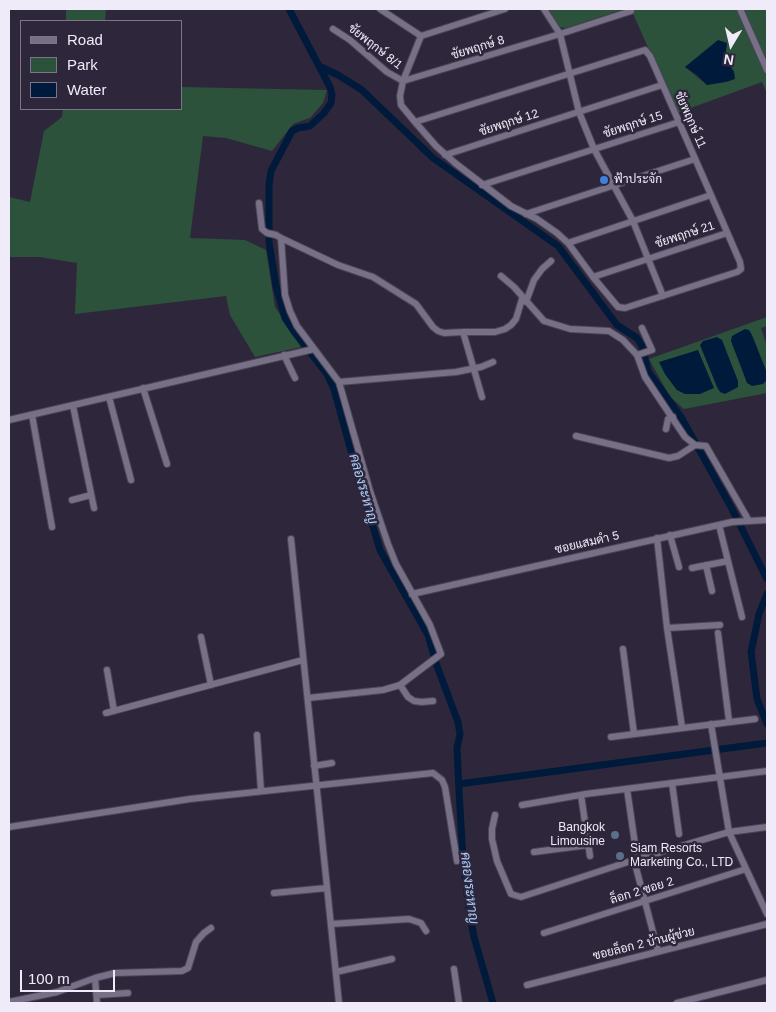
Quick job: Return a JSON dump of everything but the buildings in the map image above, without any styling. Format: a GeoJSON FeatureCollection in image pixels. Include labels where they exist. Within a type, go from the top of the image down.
{"type":"FeatureCollection","features":[{"type":"Feature","properties":{"kind":"street"},"geometry":{"type":"LineString","coordinates":[[380,9],[421,36]]}},
{"type":"Feature","properties":{"kind":"street"},"geometry":{"type":"LineString","coordinates":[[421,36],[505,9]]}},
{"type":"Feature","properties":{"kind":"street"},"geometry":{"type":"LineString","coordinates":[[421,36],[404,81],[400,102],[415,122],[445,155],[511,206],[549,226],[568,243],[592,277],[620,309],[663,296],[633,221],[594,149],[579,112],[560,34],[544,9]]}},
{"type":"Feature","properties":{"kind":"street"},"geometry":{"type":"LineString","coordinates":[[740,9],[767,70]]}},
{"type":"Feature","properties":{"kind":"street","name":"ชัยพฤกษ์ 8"},"geometry":{"type":"LineString","coordinates":[[404,81],[631,11]]}},
{"type":"Feature","properties":{"kind":"street","name":"ชัยพฤกษ์ 8/1"},"geometry":{"type":"LineString","coordinates":[[333,30],[350,40],[387,72],[404,81]]}},
{"type":"Feature","properties":{"kind":"street","name":"ชัยพฤกษ์ 11"},"geometry":{"type":"LineString","coordinates":[[569,74],[645,50],[650,56],[711,195],[741,266],[740,271],[663,296]]}},
{"type":"Feature","properties":{"kind":"street"},"geometry":{"type":"LineString","coordinates":[[415,122],[569,74]]}},
{"type":"Feature","properties":{"kind":"street","name":"ชัยพฤกษ์ 12"},"geometry":{"type":"LineString","coordinates":[[445,155],[662,85]]}},
{"type":"Feature","properties":{"kind":"street","name":"ชัยพฤกษ์ 15"},"geometry":{"type":"LineString","coordinates":[[482,185],[679,122]]}},
{"type":"Feature","properties":{"kind":"street"},"geometry":{"type":"LineString","coordinates":[[526,214],[695,159]]}},
{"type":"Feature","properties":{"kind":"street"},"geometry":{"type":"LineString","coordinates":[[568,243],[711,195]]}},
{"type":"Feature","properties":{"kind":"street"},"geometry":{"type":"LineString","coordinates":[[259,203],[262,229],[267,233],[278,236],[338,265],[373,277],[416,304],[432,327],[444,333],[495,332],[512,326],[534,280],[551,261]]}},
{"type":"Feature","properties":{"kind":"street","name":"ชัยพฤกษ์ 21"},"geometry":{"type":"LineString","coordinates":[[592,277],[727,233]]}},
{"type":"Feature","properties":{"kind":"street"},"geometry":{"type":"LineString","coordinates":[[278,236],[285,295],[290,311],[310,350],[339,382],[370,491],[388,544],[396,564],[423,611],[436,638],[441,654],[400,685],[383,690],[308,698]]}},
{"type":"Feature","properties":{"kind":"street"},"geometry":{"type":"LineString","coordinates":[[501,276],[514,287],[544,321],[570,329],[609,331],[623,340],[637,355],[645,377],[688,440],[695,445],[706,446],[749,521]]}},
{"type":"Feature","properties":{"kind":"street"},"geometry":{"type":"LineString","coordinates":[[637,355],[652,350],[642,328]]}},
{"type":"Feature","properties":{"kind":"street"},"geometry":{"type":"LineString","coordinates":[[463,332],[482,397]]}},
{"type":"Feature","properties":{"kind":"street"},"geometry":{"type":"LineString","coordinates":[[9,420],[310,350]]}},
{"type":"Feature","properties":{"kind":"street"},"geometry":{"type":"LineString","coordinates":[[284,355],[295,378]]}},
{"type":"Feature","properties":{"kind":"street"},"geometry":{"type":"LineString","coordinates":[[339,382],[456,372],[473,369],[493,362]]}},
{"type":"Feature","properties":{"kind":"street"},"geometry":{"type":"LineString","coordinates":[[143,388],[167,464]]}},
{"type":"Feature","properties":{"kind":"street"},"geometry":{"type":"LineString","coordinates":[[109,397],[131,480]]}},
{"type":"Feature","properties":{"kind":"street"},"geometry":{"type":"LineString","coordinates":[[72,406],[94,508]]}},
{"type":"Feature","properties":{"kind":"street"},"geometry":{"type":"LineString","coordinates":[[32,415],[52,527]]}},
{"type":"Feature","properties":{"kind":"street"},"geometry":{"type":"LineString","coordinates":[[666,429],[668,419],[673,417]]}},
{"type":"Feature","properties":{"kind":"street"},"geometry":{"type":"LineString","coordinates":[[576,436],[669,458],[678,456],[695,445]]}},
{"type":"Feature","properties":{"kind":"street"},"geometry":{"type":"LineString","coordinates":[[72,500],[91,495]]}},
{"type":"Feature","properties":{"kind":"street","name":"ซอยแสมดำ 5"},"geometry":{"type":"LineString","coordinates":[[412,594],[732,522],[767,520]]}},
{"type":"Feature","properties":{"kind":"street"},"geometry":{"type":"LineString","coordinates":[[719,525],[742,617]]}},
{"type":"Feature","properties":{"kind":"street"},"geometry":{"type":"LineString","coordinates":[[670,535],[679,567]]}},
{"type":"Feature","properties":{"kind":"street"},"geometry":{"type":"LineString","coordinates":[[658,538],[667,628],[682,727]]}},
{"type":"Feature","properties":{"kind":"street"},"geometry":{"type":"LineString","coordinates":[[291,539],[339,1003]]}},
{"type":"Feature","properties":{"kind":"street"},"geometry":{"type":"LineString","coordinates":[[692,568],[728,561]]}},
{"type":"Feature","properties":{"kind":"street"},"geometry":{"type":"LineString","coordinates":[[706,565],[712,591]]}},
{"type":"Feature","properties":{"kind":"street"},"geometry":{"type":"LineString","coordinates":[[667,628],[720,625]]}},
{"type":"Feature","properties":{"kind":"street"},"geometry":{"type":"LineString","coordinates":[[718,633],[729,722]]}},
{"type":"Feature","properties":{"kind":"street"},"geometry":{"type":"LineString","coordinates":[[202,637],[211,685]]}},
{"type":"Feature","properties":{"kind":"street"},"geometry":{"type":"LineString","coordinates":[[623,649],[634,734]]}},
{"type":"Feature","properties":{"kind":"street"},"geometry":{"type":"LineString","coordinates":[[107,670],[110,712],[303,660]]}},
{"type":"Feature","properties":{"kind":"street"},"geometry":{"type":"LineString","coordinates":[[400,685],[408,697],[414,701],[433,701]]}},
{"type":"Feature","properties":{"kind":"street"},"geometry":{"type":"LineString","coordinates":[[610,737],[755,718]]}},
{"type":"Feature","properties":{"kind":"street"},"geometry":{"type":"LineString","coordinates":[[711,724],[718,778],[729,832],[767,914]]}},
{"type":"Feature","properties":{"kind":"street"},"geometry":{"type":"LineString","coordinates":[[257,735],[261,791]]}},
{"type":"Feature","properties":{"kind":"street"},"geometry":{"type":"LineString","coordinates":[[314,766],[332,763]]}},
{"type":"Feature","properties":{"kind":"street"},"geometry":{"type":"LineString","coordinates":[[522,805],[581,795],[767,770]]}},
{"type":"Feature","properties":{"kind":"street"},"geometry":{"type":"LineString","coordinates":[[9,827],[190,799],[316,784],[433,773],[438,775],[445,787],[457,861]]}},
{"type":"Feature","properties":{"kind":"street"},"geometry":{"type":"LineString","coordinates":[[672,783],[679,834]]}},
{"type":"Feature","properties":{"kind":"street"},"geometry":{"type":"LineString","coordinates":[[627,789],[636,851]]}},
{"type":"Feature","properties":{"kind":"street"},"geometry":{"type":"LineString","coordinates":[[581,795],[590,856]]}},
{"type":"Feature","properties":{"kind":"street"},"geometry":{"type":"LineString","coordinates":[[495,815],[492,829],[494,852],[511,894],[521,897],[634,860],[729,832],[767,826]]}},
{"type":"Feature","properties":{"kind":"street"},"geometry":{"type":"LineString","coordinates":[[534,852],[588,845]]}},
{"type":"Feature","properties":{"kind":"street"},"geometry":{"type":"LineString","coordinates":[[634,860],[658,951]]}},
{"type":"Feature","properties":{"kind":"street","name":"ล็อก 2 ซอย 2"},"geometry":{"type":"LineString","coordinates":[[544,933],[746,869]]}},
{"type":"Feature","properties":{"kind":"street"},"geometry":{"type":"LineString","coordinates":[[274,893],[327,888]]}},
{"type":"Feature","properties":{"kind":"street"},"geometry":{"type":"LineString","coordinates":[[331,924],[409,918],[421,923],[426,931]]}},
{"type":"Feature","properties":{"kind":"street","name":"ซอยล็อก 2 บ้านผู้ช่วย"},"geometry":{"type":"LineString","coordinates":[[526,986],[767,924]]}},
{"type":"Feature","properties":{"kind":"street"},"geometry":{"type":"LineString","coordinates":[[9,1002],[56,992],[115,973],[182,971],[188,968],[196,942],[211,928]]}},
{"type":"Feature","properties":{"kind":"street"},"geometry":{"type":"LineString","coordinates":[[336,972],[392,959]]}},
{"type":"Feature","properties":{"kind":"street"},"geometry":{"type":"LineString","coordinates":[[454,969],[459,1003]]}},
{"type":"Feature","properties":{"kind":"street"},"geometry":{"type":"LineString","coordinates":[[95,978],[97,1003]]}},
{"type":"Feature","properties":{"kind":"street"},"geometry":{"type":"LineString","coordinates":[[677,1003],[767,980]]}},
{"type":"Feature","properties":{"kind":"street"},"geometry":{"type":"LineString","coordinates":[[96,995],[128,993]]}},
{"type":"Feature","properties":{"kind":"green space"},"geometry":{"type":"Polygon","coordinates":[[[66,9],[106,9],[105,20],[66,20],[66,9]]]}},
{"type":"Feature","properties":{"kind":"green space"},"geometry":{"type":"Polygon","coordinates":[[[549,9],[624,9],[566,28],[560,27],[549,9]]]}},
{"type":"Feature","properties":{"kind":"green space"},"geometry":{"type":"Polygon","coordinates":[[[631,9],[767,9],[767,93],[762,82],[677,113],[631,9]],[[700,56],[685,67],[707,85],[734,72],[725,58],[700,56]]]}},
{"type":"Feature","properties":{"kind":"green space"},"geometry":{"type":"Polygon","coordinates":[[[182,87],[327,90],[323,103],[310,118],[293,124],[272,151],[226,138],[203,136],[190,238],[245,240],[266,250],[275,307],[301,347],[255,357],[230,315],[226,296],[75,314],[77,263],[39,257],[9,257],[9,197],[30,202],[44,131],[62,117],[63,110],[182,110],[182,87]]]}},
{"type":"Feature","properties":{"kind":"green space"},"geometry":{"type":"Polygon","coordinates":[[[767,317],[767,326],[761,328],[767,347],[767,373],[749,330],[766,382],[767,380],[767,393],[684,409],[670,397],[649,359],[767,317]],[[665,374],[676,389],[685,394],[700,394],[665,374]]]}},
{"type":"Feature","properties":{"kind":"water"},"geometry":{"type":"Polygon","coordinates":[[[718,40],[727,43],[725,58],[734,72],[735,79],[707,85],[685,67],[718,40]]]}},
{"type":"Feature","properties":{"kind":"water"},"geometry":{"type":"Polygon","coordinates":[[[745,329],[749,330],[752,335],[767,373],[767,380],[763,384],[752,386],[747,383],[731,341],[732,336],[745,329]]]}},
{"type":"Feature","properties":{"kind":"water"},"geometry":{"type":"Polygon","coordinates":[[[717,337],[722,340],[738,381],[738,387],[725,394],[720,392],[717,387],[700,345],[703,341],[717,337]]]}},
{"type":"Feature","properties":{"kind":"water"},"geometry":{"type":"Polygon","coordinates":[[[698,350],[714,388],[700,394],[685,394],[677,390],[659,362],[698,350]]]}},
{"type":"Feature","properties":{"kind":"waterway","name":"คลองระหาญ"},"geometry":{"type":"LineString","coordinates":[[289,9],[330,87],[332,95],[331,103],[324,113],[310,126],[292,131],[271,171],[269,185],[269,242],[276,286],[285,318],[327,374],[334,389],[380,550],[428,635],[437,666],[458,722],[460,734],[457,748],[459,791],[463,858],[469,910],[474,937],[493,1003]]}},
{"type":"Feature","properties":{"kind":"waterway"},"geometry":{"type":"LineString","coordinates":[[319,66],[362,90],[433,158],[558,246],[617,325],[637,338],[642,346],[648,371],[681,417],[731,507],[767,579]]}},
{"type":"Feature","properties":{"kind":"waterway"},"geometry":{"type":"LineString","coordinates":[[767,594],[759,614],[751,652],[757,699],[767,724]]}},
{"type":"Feature","properties":{"kind":"waterway"},"geometry":{"type":"LineString","coordinates":[[459,784],[767,743]]}},
{"type":"Feature","properties":{"kind":"place","name":"ฟ้าประจัก"},"geometry":{"type":"Point","coordinates":[604,180]}},
{"type":"Feature","properties":{"kind":"place","name":"Bangkok Limousine"},"geometry":{"type":"Point","coordinates":[615,835]}},
{"type":"Feature","properties":{"kind":"place","name":"Siam Resorts Marketing Co., LTD"},"geometry":{"type":"Point","coordinates":[620,856]}}]}
